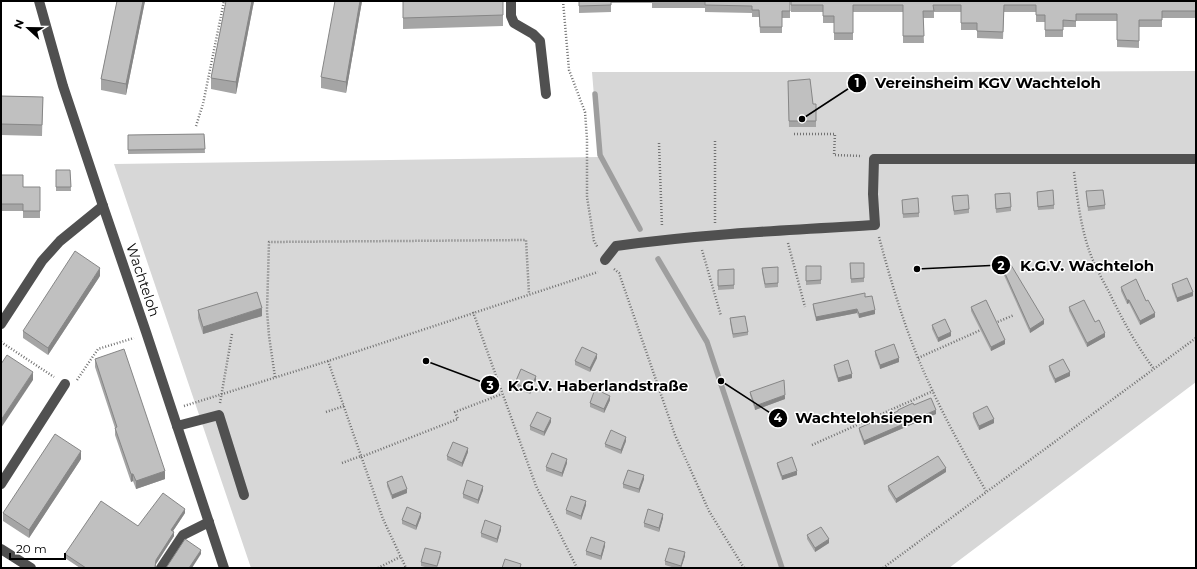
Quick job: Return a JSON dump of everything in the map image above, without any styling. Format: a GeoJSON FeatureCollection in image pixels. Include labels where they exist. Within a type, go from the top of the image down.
{"type":"FeatureCollection","features":[{"type":"Feature","properties":{"kind":"street","name":"Wachteloh"},"geometry":{"type":"LineString","coordinates":[[39,1],[63,86],[224,568]]}},
{"type":"Feature","properties":{"kind":"street"},"geometry":{"type":"LineString","coordinates":[[511,1],[511,16],[514,23],[533,34],[540,41],[546,94]]}},
{"type":"Feature","properties":{"kind":"street"},"geometry":{"type":"LineString","coordinates":[[606,260],[616,246],[698,236],[875,225],[873,194],[874,159],[1196,159]]}},
{"type":"Feature","properties":{"kind":"street"},"geometry":{"type":"LineString","coordinates":[[1,324],[42,261],[60,241],[103,206]]}},
{"type":"Feature","properties":{"kind":"street"},"geometry":{"type":"LineString","coordinates":[[1,484],[65,384]]}},
{"type":"Feature","properties":{"kind":"street"},"geometry":{"type":"LineString","coordinates":[[177,426],[219,415],[244,495]]}},
{"type":"Feature","properties":{"kind":"street"},"geometry":{"type":"LineString","coordinates":[[161,568],[183,535],[209,522]]}},
{"type":"Feature","properties":{"kind":"street"},"geometry":{"type":"LineString","coordinates":[[1,549],[31,568]]}},
{"type":"Feature","properties":{"kind":"path"},"geometry":{"type":"LineString","coordinates":[[196,126],[203,104],[224,1]]}},
{"type":"Feature","properties":{"kind":"path"},"geometry":{"type":"LineString","coordinates":[[563,1],[569,70],[585,112],[587,139],[587,198],[594,241],[606,260],[619,273],[675,435],[709,511],[744,568]]}},
{"type":"Feature","properties":{"kind":"path"},"geometry":{"type":"LineString","coordinates":[[794,134],[835,134],[834,155],[869,156],[874,159]]}},
{"type":"Feature","properties":{"kind":"path"},"geometry":{"type":"LineString","coordinates":[[715,235],[716,141]]}},
{"type":"Feature","properties":{"kind":"path"},"geometry":{"type":"LineString","coordinates":[[659,143],[663,240]]}},
{"type":"Feature","properties":{"kind":"path"},"geometry":{"type":"LineString","coordinates":[[1072,159],[1079,209],[1088,245],[1101,277],[1120,315],[1142,353],[1154,369]]}},
{"type":"Feature","properties":{"kind":"path"},"geometry":{"type":"LineString","coordinates":[[875,225],[891,283],[918,358],[950,427],[986,491]]}},
{"type":"Feature","properties":{"kind":"path"},"geometry":{"type":"LineString","coordinates":[[784,230],[805,307]]}},
{"type":"Feature","properties":{"kind":"path"},"geometry":{"type":"LineString","coordinates":[[698,236],[721,316]]}},
{"type":"Feature","properties":{"kind":"path"},"geometry":{"type":"LineString","coordinates":[[275,377],[267,311],[269,242],[526,240],[529,294]]}},
{"type":"Feature","properties":{"kind":"path"},"geometry":{"type":"LineString","coordinates":[[172,410],[328,361],[597,272],[606,260]]}},
{"type":"Feature","properties":{"kind":"path"},"geometry":{"type":"LineString","coordinates":[[473,312],[536,486],[577,568]]}},
{"type":"Feature","properties":{"kind":"path"},"geometry":{"type":"LineString","coordinates":[[994,324],[1014,315]]}},
{"type":"Feature","properties":{"kind":"path"},"geometry":{"type":"LineString","coordinates":[[918,358],[987,327]]}},
{"type":"Feature","properties":{"kind":"path"},"geometry":{"type":"LineString","coordinates":[[1,342],[72,388],[98,350],[147,334]]}},
{"type":"Feature","properties":{"kind":"path"},"geometry":{"type":"LineString","coordinates":[[221,395],[232,334]]}},
{"type":"Feature","properties":{"kind":"path"},"geometry":{"type":"LineString","coordinates":[[883,568],[1196,338]]}},
{"type":"Feature","properties":{"kind":"path"},"geometry":{"type":"LineString","coordinates":[[328,361],[383,519],[406,568]]}},
{"type":"Feature","properties":{"kind":"path"},"geometry":{"type":"LineString","coordinates":[[812,445],[933,391]]}},
{"type":"Feature","properties":{"kind":"path"},"geometry":{"type":"LineString","coordinates":[[342,463],[458,419],[455,412],[502,394]]}},
{"type":"Feature","properties":{"kind":"path"},"geometry":{"type":"LineString","coordinates":[[326,412],[344,406]]}},
{"type":"Feature","properties":{"kind":"path"},"geometry":{"type":"LineString","coordinates":[[378,568],[400,557]]}},
{"type":"Feature","properties":{"kind":"shaded area"},"geometry":{"type":"Polygon","coordinates":[[[1196,71],[1196,382],[949,568],[251,568],[114,164],[599,157],[592,72],[1196,71]]]}},
{"type":"Feature","properties":{"kind":"building"},"geometry":{"type":"Polygon","coordinates":[[[117,1],[143,1],[126,84],[101,79],[117,1]]]}},
{"type":"Feature","properties":{"kind":"building"},"geometry":{"type":"Polygon","coordinates":[[[226,1],[252,1],[236,82],[211,78],[226,1]]]}},
{"type":"Feature","properties":{"kind":"building"},"geometry":{"type":"Polygon","coordinates":[[[335,1],[360,1],[346,82],[321,77],[335,1]]]}},
{"type":"Feature","properties":{"kind":"building"},"geometry":{"type":"Polygon","coordinates":[[[403,1],[503,1],[503,15],[403,18],[403,1]]]}},
{"type":"Feature","properties":{"kind":"building"},"geometry":{"type":"Polygon","coordinates":[[[579,1],[611,1],[611,5],[579,6],[579,1]]]}},
{"type":"Feature","properties":{"kind":"building"},"geometry":{"type":"Polygon","coordinates":[[[705,1],[790,1],[790,11],[782,11],[782,27],[760,27],[759,10],[752,10],[752,6],[705,5],[705,1]]]}},
{"type":"Feature","properties":{"kind":"building"},"geometry":{"type":"Polygon","coordinates":[[[791,1],[1196,1],[1196,11],[1162,11],[1162,20],[1139,20],[1139,41],[1117,40],[1117,14],[1076,14],[1076,21],[1063,20],[1063,30],[1045,30],[1045,15],[1036,15],[1036,5],[1004,5],[1003,32],[977,31],[977,23],[961,23],[961,5],[933,5],[934,11],[923,11],[924,36],[903,36],[903,5],[853,5],[853,33],[834,33],[834,16],[823,16],[823,5],[791,5],[791,1]]]}},
{"type":"Feature","properties":{"kind":"building"},"geometry":{"type":"Polygon","coordinates":[[[810,79],[813,104],[816,104],[816,121],[789,121],[788,81],[810,79]]]}},
{"type":"Feature","properties":{"kind":"building"},"geometry":{"type":"Polygon","coordinates":[[[1,96],[43,97],[42,125],[1,124],[1,96]]]}},
{"type":"Feature","properties":{"kind":"building"},"geometry":{"type":"Polygon","coordinates":[[[204,134],[205,149],[128,150],[128,135],[204,134]]]}},
{"type":"Feature","properties":{"kind":"building"},"geometry":{"type":"Polygon","coordinates":[[[56,170],[70,170],[71,187],[56,187],[56,170]]]}},
{"type":"Feature","properties":{"kind":"building"},"geometry":{"type":"Polygon","coordinates":[[[1,175],[23,175],[23,187],[40,187],[40,211],[23,211],[23,204],[1,204],[1,175]]]}},
{"type":"Feature","properties":{"kind":"building"},"geometry":{"type":"Polygon","coordinates":[[[1053,190],[1054,205],[1038,207],[1037,192],[1053,190]]]}},
{"type":"Feature","properties":{"kind":"building"},"geometry":{"type":"Polygon","coordinates":[[[1103,190],[1105,205],[1088,207],[1086,191],[1103,190]]]}},
{"type":"Feature","properties":{"kind":"building"},"geometry":{"type":"Polygon","coordinates":[[[1010,193],[1011,207],[996,209],[995,194],[1010,193]]]}},
{"type":"Feature","properties":{"kind":"building"},"geometry":{"type":"Polygon","coordinates":[[[968,195],[969,209],[954,211],[952,196],[968,195]]]}},
{"type":"Feature","properties":{"kind":"building"},"geometry":{"type":"Polygon","coordinates":[[[918,198],[919,213],[903,214],[902,200],[918,198]]]}},
{"type":"Feature","properties":{"kind":"building"},"geometry":{"type":"Polygon","coordinates":[[[75,251],[100,268],[48,348],[23,331],[75,251]]]}},
{"type":"Feature","properties":{"kind":"building"},"geometry":{"type":"Polygon","coordinates":[[[850,263],[864,263],[864,278],[851,279],[850,263]]]}},
{"type":"Feature","properties":{"kind":"building"},"geometry":{"type":"Polygon","coordinates":[[[1011,265],[1044,320],[1030,329],[1003,269],[1011,265]]]}},
{"type":"Feature","properties":{"kind":"building"},"geometry":{"type":"Polygon","coordinates":[[[806,266],[821,266],[821,280],[806,281],[806,266]]]}},
{"type":"Feature","properties":{"kind":"building"},"geometry":{"type":"Polygon","coordinates":[[[778,267],[778,283],[765,284],[762,268],[778,267]]]}},
{"type":"Feature","properties":{"kind":"building"},"geometry":{"type":"Polygon","coordinates":[[[734,269],[734,285],[718,286],[718,270],[734,269]]]}},
{"type":"Feature","properties":{"kind":"building"},"geometry":{"type":"Polygon","coordinates":[[[1187,278],[1193,292],[1177,298],[1172,284],[1187,278]]]}},
{"type":"Feature","properties":{"kind":"building"},"geometry":{"type":"Polygon","coordinates":[[[1136,279],[1146,301],[1148,300],[1155,313],[1140,321],[1121,287],[1136,279]]]}},
{"type":"Feature","properties":{"kind":"building"},"geometry":{"type":"Polygon","coordinates":[[[257,292],[262,308],[203,327],[198,310],[257,292]]]}},
{"type":"Feature","properties":{"kind":"building"},"geometry":{"type":"Polygon","coordinates":[[[865,293],[865,297],[872,296],[875,310],[859,314],[857,309],[816,317],[813,304],[865,293]]]}},
{"type":"Feature","properties":{"kind":"building"},"geometry":{"type":"Polygon","coordinates":[[[986,300],[1005,340],[991,347],[971,307],[986,300]]]}},
{"type":"Feature","properties":{"kind":"building"},"geometry":{"type":"Polygon","coordinates":[[[1084,300],[1095,322],[1099,320],[1105,333],[1087,343],[1069,307],[1084,300]]]}},
{"type":"Feature","properties":{"kind":"building"},"geometry":{"type":"Polygon","coordinates":[[[745,316],[748,332],[733,334],[730,318],[745,316]]]}},
{"type":"Feature","properties":{"kind":"building"},"geometry":{"type":"Polygon","coordinates":[[[945,319],[951,332],[938,338],[932,325],[945,319]]]}},
{"type":"Feature","properties":{"kind":"building"},"geometry":{"type":"Polygon","coordinates":[[[894,344],[899,358],[880,365],[875,351],[894,344]]]}},
{"type":"Feature","properties":{"kind":"building"},"geometry":{"type":"Polygon","coordinates":[[[582,347],[597,354],[590,368],[575,361],[582,347]]]}},
{"type":"Feature","properties":{"kind":"building"},"geometry":{"type":"Polygon","coordinates":[[[124,349],[165,471],[136,481],[133,474],[131,474],[115,428],[117,427],[95,359],[124,349]]]}},
{"type":"Feature","properties":{"kind":"building"},"geometry":{"type":"Polygon","coordinates":[[[7,355],[33,372],[1,420],[1,364],[7,355]]]}},
{"type":"Feature","properties":{"kind":"building"},"geometry":{"type":"Polygon","coordinates":[[[1063,359],[1070,372],[1055,379],[1049,366],[1063,359]]]}},
{"type":"Feature","properties":{"kind":"building"},"geometry":{"type":"Polygon","coordinates":[[[848,360],[852,374],[838,378],[834,365],[848,360]]]}},
{"type":"Feature","properties":{"kind":"building"},"geometry":{"type":"Polygon","coordinates":[[[521,369],[536,376],[530,390],[515,383],[521,369]]]}},
{"type":"Feature","properties":{"kind":"building"},"geometry":{"type":"Polygon","coordinates":[[[784,380],[785,395],[755,406],[750,392],[784,380]]]}},
{"type":"Feature","properties":{"kind":"building"},"geometry":{"type":"Polygon","coordinates":[[[595,389],[610,396],[604,409],[590,403],[595,389]]]}},
{"type":"Feature","properties":{"kind":"building"},"geometry":{"type":"Polygon","coordinates":[[[931,398],[936,410],[864,441],[859,428],[913,403],[914,405],[931,398]]]}},
{"type":"Feature","properties":{"kind":"building"},"geometry":{"type":"Polygon","coordinates":[[[987,406],[994,419],[979,426],[973,413],[987,406]]]}},
{"type":"Feature","properties":{"kind":"building"},"geometry":{"type":"Polygon","coordinates":[[[537,412],[551,418],[544,432],[530,426],[537,412]]]}},
{"type":"Feature","properties":{"kind":"building"},"geometry":{"type":"Polygon","coordinates":[[[611,430],[626,437],[621,450],[605,444],[611,430]]]}},
{"type":"Feature","properties":{"kind":"building"},"geometry":{"type":"Polygon","coordinates":[[[55,434],[81,451],[29,530],[3,513],[55,434]]]}},
{"type":"Feature","properties":{"kind":"building"},"geometry":{"type":"Polygon","coordinates":[[[453,442],[468,448],[462,463],[447,456],[453,442]]]}},
{"type":"Feature","properties":{"kind":"building"},"geometry":{"type":"Polygon","coordinates":[[[552,453],[567,459],[562,473],[546,467],[552,453]]]}},
{"type":"Feature","properties":{"kind":"building"},"geometry":{"type":"Polygon","coordinates":[[[938,456],[946,468],[896,499],[888,486],[938,456]]]}},
{"type":"Feature","properties":{"kind":"building"},"geometry":{"type":"Polygon","coordinates":[[[792,457],[797,471],[782,476],[777,463],[792,457]]]}},
{"type":"Feature","properties":{"kind":"building"},"geometry":{"type":"Polygon","coordinates":[[[628,470],[644,475],[639,489],[623,484],[628,470]]]}},
{"type":"Feature","properties":{"kind":"building"},"geometry":{"type":"Polygon","coordinates":[[[402,476],[407,489],[392,495],[387,482],[402,476]]]}},
{"type":"Feature","properties":{"kind":"building"},"geometry":{"type":"Polygon","coordinates":[[[467,480],[483,486],[478,500],[463,494],[467,480]]]}},
{"type":"Feature","properties":{"kind":"building"},"geometry":{"type":"Polygon","coordinates":[[[163,493],[185,509],[171,530],[174,532],[156,560],[155,567],[157,568],[86,568],[65,554],[101,501],[138,526],[163,493]]]}},
{"type":"Feature","properties":{"kind":"building"},"geometry":{"type":"Polygon","coordinates":[[[571,496],[586,501],[581,516],[566,510],[571,496]]]}},
{"type":"Feature","properties":{"kind":"building"},"geometry":{"type":"Polygon","coordinates":[[[407,507],[421,513],[416,526],[402,520],[407,507]]]}},
{"type":"Feature","properties":{"kind":"building"},"geometry":{"type":"Polygon","coordinates":[[[648,509],[663,514],[659,528],[644,523],[648,509]]]}},
{"type":"Feature","properties":{"kind":"building"},"geometry":{"type":"Polygon","coordinates":[[[485,520],[501,526],[497,539],[481,533],[485,520]]]}},
{"type":"Feature","properties":{"kind":"building"},"geometry":{"type":"Polygon","coordinates":[[[821,527],[829,539],[815,548],[807,535],[821,527]]]}},
{"type":"Feature","properties":{"kind":"building"},"geometry":{"type":"Polygon","coordinates":[[[591,537],[605,542],[601,556],[586,551],[591,537]]]}},
{"type":"Feature","properties":{"kind":"building"},"geometry":{"type":"Polygon","coordinates":[[[185,539],[201,550],[189,568],[166,568],[185,539]]]}},
{"type":"Feature","properties":{"kind":"building"},"geometry":{"type":"Polygon","coordinates":[[[425,548],[441,552],[437,566],[421,562],[425,548]]]}},
{"type":"Feature","properties":{"kind":"building"},"geometry":{"type":"Polygon","coordinates":[[[669,548],[685,552],[681,566],[665,561],[669,548]]]}},
{"type":"Feature","properties":{"kind":"building"},"geometry":{"type":"Polygon","coordinates":[[[505,559],[521,564],[520,568],[502,568],[505,559]]]}},
{"type":"Feature","properties":{"kind":"waterway"},"geometry":{"type":"LineString","coordinates":[[595,94],[600,155],[640,229]]}},
{"type":"Feature","properties":{"kind":"waterway"},"geometry":{"type":"LineString","coordinates":[[658,259],[707,342],[782,568]]}},
{"type":"Feature","properties":{"kind":"place","name":"Vereinsheim KGV Wachteloh"},"geometry":{"type":"Point","coordinates":[802,119]}},
{"type":"Feature","properties":{"kind":"place","name":"K.G.V. Wachteloh"},"geometry":{"type":"Point","coordinates":[917,269]}},
{"type":"Feature","properties":{"kind":"place","name":"K.G.V. Haberlandstraße"},"geometry":{"type":"Point","coordinates":[426,361]}},
{"type":"Feature","properties":{"kind":"place","name":"Wachtelohsiepen"},"geometry":{"type":"Point","coordinates":[721,381]}}]}
